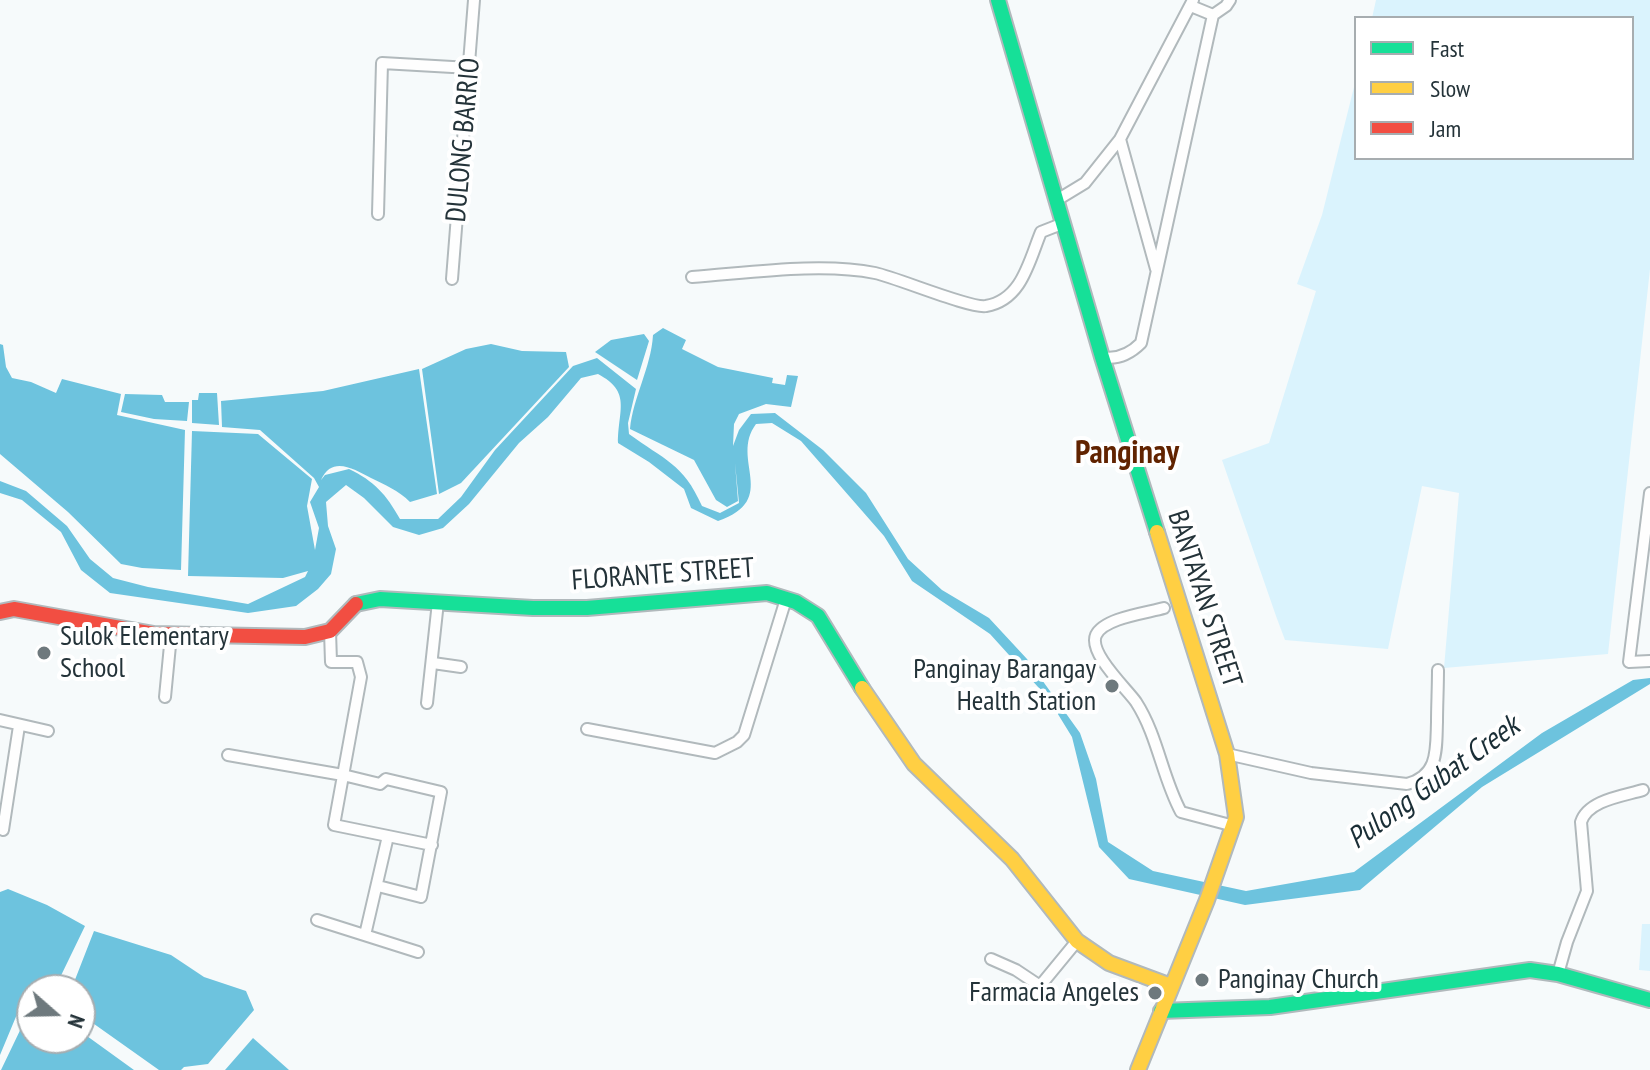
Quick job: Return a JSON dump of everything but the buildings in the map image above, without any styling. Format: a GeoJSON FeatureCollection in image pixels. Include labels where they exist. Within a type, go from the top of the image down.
{"type":"FeatureCollection","features":[{"type":"Feature","properties":{"kind":"street","name":"DULONG BARRIO"},"geometry":{"type":"LineString","coordinates":[[452,279],[474,0]]}},
{"type":"Feature","properties":{"kind":"street","name":"BANTAYAN STREET"},"geometry":{"type":"LineString","coordinates":[[998,0],[1172,606],[1227,754],[1236,817],[1207,900],[1138,1070]]}},
{"type":"Feature","properties":{"kind":"street"},"geometry":{"type":"LineString","coordinates":[[1102,357],[1112,359],[1132,352],[1141,343],[1213,15],[1230,0]]}},
{"type":"Feature","properties":{"kind":"street"},"geometry":{"type":"LineString","coordinates":[[1057,200],[1085,183],[1120,139],[1192,3],[1213,15]]}},
{"type":"Feature","properties":{"kind":"street"},"geometry":{"type":"LineString","coordinates":[[378,214],[377,153],[382,63],[470,68]]}},
{"type":"Feature","properties":{"kind":"street"},"geometry":{"type":"LineString","coordinates":[[1120,139],[1157,271]]}},
{"type":"Feature","properties":{"kind":"street"},"geometry":{"type":"LineString","coordinates":[[692,277],[782,270],[874,273],[984,307],[1008,298],[1018,287],[1041,232],[1064,223]]}},
{"type":"Feature","properties":{"kind":"street"},"geometry":{"type":"LineString","coordinates":[[1650,497],[1648,532],[1629,662],[1650,661]]}},
{"type":"Feature","properties":{"kind":"street","name":"FLORANTE STREET"},"geometry":{"type":"LineString","coordinates":[[330,631],[349,609],[366,600],[587,608],[767,593],[786,599],[818,616],[874,708],[914,764],[1012,859],[1077,941],[1109,963],[1171,986]]}},
{"type":"Feature","properties":{"kind":"street"},"geometry":{"type":"LineString","coordinates":[[587,729],[715,753],[737,742],[744,735],[786,599]]}},
{"type":"Feature","properties":{"kind":"street"},"geometry":{"type":"LineString","coordinates":[[427,703],[438,602]]}},
{"type":"Feature","properties":{"kind":"street"},"geometry":{"type":"LineString","coordinates":[[1172,606],[1107,623],[1096,636],[1095,644],[1107,665],[1137,703],[1157,746],[1170,792],[1181,812],[1234,826]]}},
{"type":"Feature","properties":{"kind":"street"},"geometry":{"type":"LineString","coordinates":[[0,612],[14,609],[171,635],[305,637],[330,631],[331,662],[357,662],[361,677],[334,825],[432,845]]}},
{"type":"Feature","properties":{"kind":"street"},"geometry":{"type":"LineString","coordinates":[[165,697],[171,635]]}},
{"type":"Feature","properties":{"kind":"street"},"geometry":{"type":"LineString","coordinates":[[433,663],[461,667]]}},
{"type":"Feature","properties":{"kind":"street"},"geometry":{"type":"LineString","coordinates":[[1227,754],[1311,773],[1407,784],[1417,781],[1427,774],[1436,755],[1438,670]]}},
{"type":"Feature","properties":{"kind":"street"},"geometry":{"type":"LineString","coordinates":[[0,720],[48,731]]}},
{"type":"Feature","properties":{"kind":"street"},"geometry":{"type":"LineString","coordinates":[[3,830],[19,726]]}},
{"type":"Feature","properties":{"kind":"street"},"geometry":{"type":"LineString","coordinates":[[228,755],[380,784],[386,779],[441,792],[421,897],[378,886]]}},
{"type":"Feature","properties":{"kind":"street"},"geometry":{"type":"LineString","coordinates":[[1558,974],[1587,891],[1583,815],[1599,804],[1643,790]]}},
{"type":"Feature","properties":{"kind":"street"},"geometry":{"type":"LineString","coordinates":[[365,935],[388,836]]}},
{"type":"Feature","properties":{"kind":"street"},"geometry":{"type":"LineString","coordinates":[[317,920],[418,952]]}},
{"type":"Feature","properties":{"kind":"street"},"geometry":{"type":"LineString","coordinates":[[991,959],[1016,970],[1040,986],[1077,941]]}},
{"type":"Feature","properties":{"kind":"street"},"geometry":{"type":"LineString","coordinates":[[1161,1011],[1270,1007],[1530,970],[1558,974],[1650,1000]]}},
{"type":"Feature","properties":{"kind":"shaded area"},"geometry":{"type":"Polygon","coordinates":[[[1376,0],[1650,0],[1650,269],[1608,654],[1444,668],[1459,493],[1422,486],[1388,649],[1285,640],[1276,616],[1222,460],[1269,443],[1316,291],[1297,284],[1322,215],[1354,87],[1354,160],[1634,160],[1634,16],[1372,16],[1376,0]]]}},
{"type":"Feature","properties":{"kind":"shaded area"},"geometry":{"type":"Polygon","coordinates":[[[1642,924],[1650,924],[1650,971],[1639,970],[1642,924]]]}},
{"type":"Feature","properties":{"kind":"water"},"geometry":{"type":"Polygon","coordinates":[[[663,328],[686,340],[682,349],[718,367],[773,378],[772,383],[785,385],[787,375],[798,376],[791,407],[766,404],[739,414],[734,424],[733,446],[739,430],[751,414],[775,413],[823,450],[866,493],[908,559],[942,590],[989,618],[1027,659],[1080,733],[1096,779],[1108,842],[1153,871],[1246,891],[1354,872],[1542,733],[1633,680],[1650,678],[1650,684],[1482,787],[1360,890],[1245,905],[1129,879],[1099,847],[1072,737],[1048,698],[990,634],[912,581],[884,536],[801,441],[772,423],[756,424],[749,438],[751,490],[747,502],[737,512],[718,521],[691,508],[684,489],[618,443],[619,395],[609,381],[598,374],[581,378],[548,417],[519,443],[469,504],[443,528],[419,535],[393,527],[346,485],[326,502],[328,526],[336,549],[331,574],[296,606],[248,613],[110,593],[81,570],[61,532],[22,500],[0,493],[0,481],[26,491],[67,526],[90,559],[113,578],[248,604],[305,577],[308,571],[283,578],[188,576],[192,431],[258,434],[312,479],[307,506],[315,550],[319,528],[310,502],[319,487],[314,478],[260,430],[222,427],[221,401],[323,391],[419,369],[437,494],[410,502],[391,488],[344,466],[331,468],[326,472],[321,480],[325,475],[349,469],[379,489],[400,519],[438,519],[461,497],[495,450],[573,366],[597,358],[636,389],[628,423],[629,434],[680,471],[702,506],[720,513],[739,503],[735,463],[738,501],[727,507],[716,500],[694,460],[630,429],[653,335],[663,328]]]}},
{"type":"Feature","properties":{"kind":"water"},"geometry":{"type":"Polygon","coordinates":[[[644,334],[649,341],[637,380],[595,352],[611,340],[644,334]]]}},
{"type":"Feature","properties":{"kind":"water"},"geometry":{"type":"Polygon","coordinates":[[[0,344],[3,345],[6,367],[12,378],[56,393],[62,379],[121,394],[117,415],[185,430],[181,570],[121,564],[68,512],[0,454],[0,344]]]}},
{"type":"Feature","properties":{"kind":"water"},"geometry":{"type":"Polygon","coordinates":[[[491,344],[522,351],[566,352],[569,367],[461,483],[439,494],[422,369],[466,349],[491,344]]]}},
{"type":"Feature","properties":{"kind":"water"},"geometry":{"type":"Polygon","coordinates":[[[199,393],[217,393],[219,425],[192,423],[192,400],[198,400],[199,393]]]}},
{"type":"Feature","properties":{"kind":"water"},"geometry":{"type":"Polygon","coordinates":[[[125,394],[162,395],[165,402],[189,402],[187,421],[154,419],[121,412],[125,394]]]}},
{"type":"Feature","properties":{"kind":"water"},"geometry":{"type":"Polygon","coordinates":[[[8,889],[47,905],[85,926],[62,974],[16,974],[16,1017],[0,1055],[0,892],[8,889]]]}},
{"type":"Feature","properties":{"kind":"water"},"geometry":{"type":"Polygon","coordinates":[[[94,931],[171,955],[204,977],[246,991],[254,1010],[208,1064],[181,1070],[159,1070],[96,1025],[96,974],[77,974],[94,931]]]}},
{"type":"Feature","properties":{"kind":"water"},"geometry":{"type":"Polygon","coordinates":[[[253,1038],[289,1070],[225,1070],[253,1038]]]}},
{"type":"Feature","properties":{"kind":"water"},"geometry":{"type":"Polygon","coordinates":[[[16,1039],[16,1054],[96,1054],[96,1043],[134,1070],[1,1070],[16,1039]]]}},
{"type":"Feature","properties":{"kind":"traffic: fast"},"geometry":{"type":"LineString","coordinates":[[998,0],[1102,357],[1157,532]]}},
{"type":"Feature","properties":{"kind":"traffic: fast"},"geometry":{"type":"LineString","coordinates":[[356,604],[380,599],[587,608],[767,593],[796,602],[818,616],[862,688]]}},
{"type":"Feature","properties":{"kind":"traffic: fast"},"geometry":{"type":"LineString","coordinates":[[1161,1011],[1270,1007],[1530,970],[1558,974],[1650,1000]]}},
{"type":"Feature","properties":{"kind":"traffic: slow"},"geometry":{"type":"LineString","coordinates":[[1138,1070],[1207,900],[1236,817],[1227,754],[1157,532]]}},
{"type":"Feature","properties":{"kind":"traffic: slow"},"geometry":{"type":"LineString","coordinates":[[862,688],[914,764],[1012,859],[1077,941],[1109,963],[1171,986]]}},
{"type":"Feature","properties":{"kind":"traffic: jam"},"geometry":{"type":"LineString","coordinates":[[0,612],[14,609],[154,634],[305,637],[330,631],[356,604]]}},
{"type":"Feature","properties":{"kind":"place","name":"Sulok Elementary School"},"geometry":{"type":"Point","coordinates":[44,653]}},
{"type":"Feature","properties":{"kind":"place","name":"Panginay Barangay Health Station"},"geometry":{"type":"Point","coordinates":[1112,686]}},
{"type":"Feature","properties":{"kind":"place","name":"Panginay Church"},"geometry":{"type":"Point","coordinates":[1202,980]}},
{"type":"Feature","properties":{"kind":"place","name":"Farmacia Angeles"},"geometry":{"type":"Point","coordinates":[1155,993]}},
{"type":"Feature","properties":{"kind":"district","name":"Panginay"},"geometry":{"type":"Point","coordinates":[1127,454]}},
{"type":"Feature","properties":{"kind":"water label","name":"Pulong Gubat Creek"},"geometry":{"type":"Point","coordinates":[1434,783]}}]}
